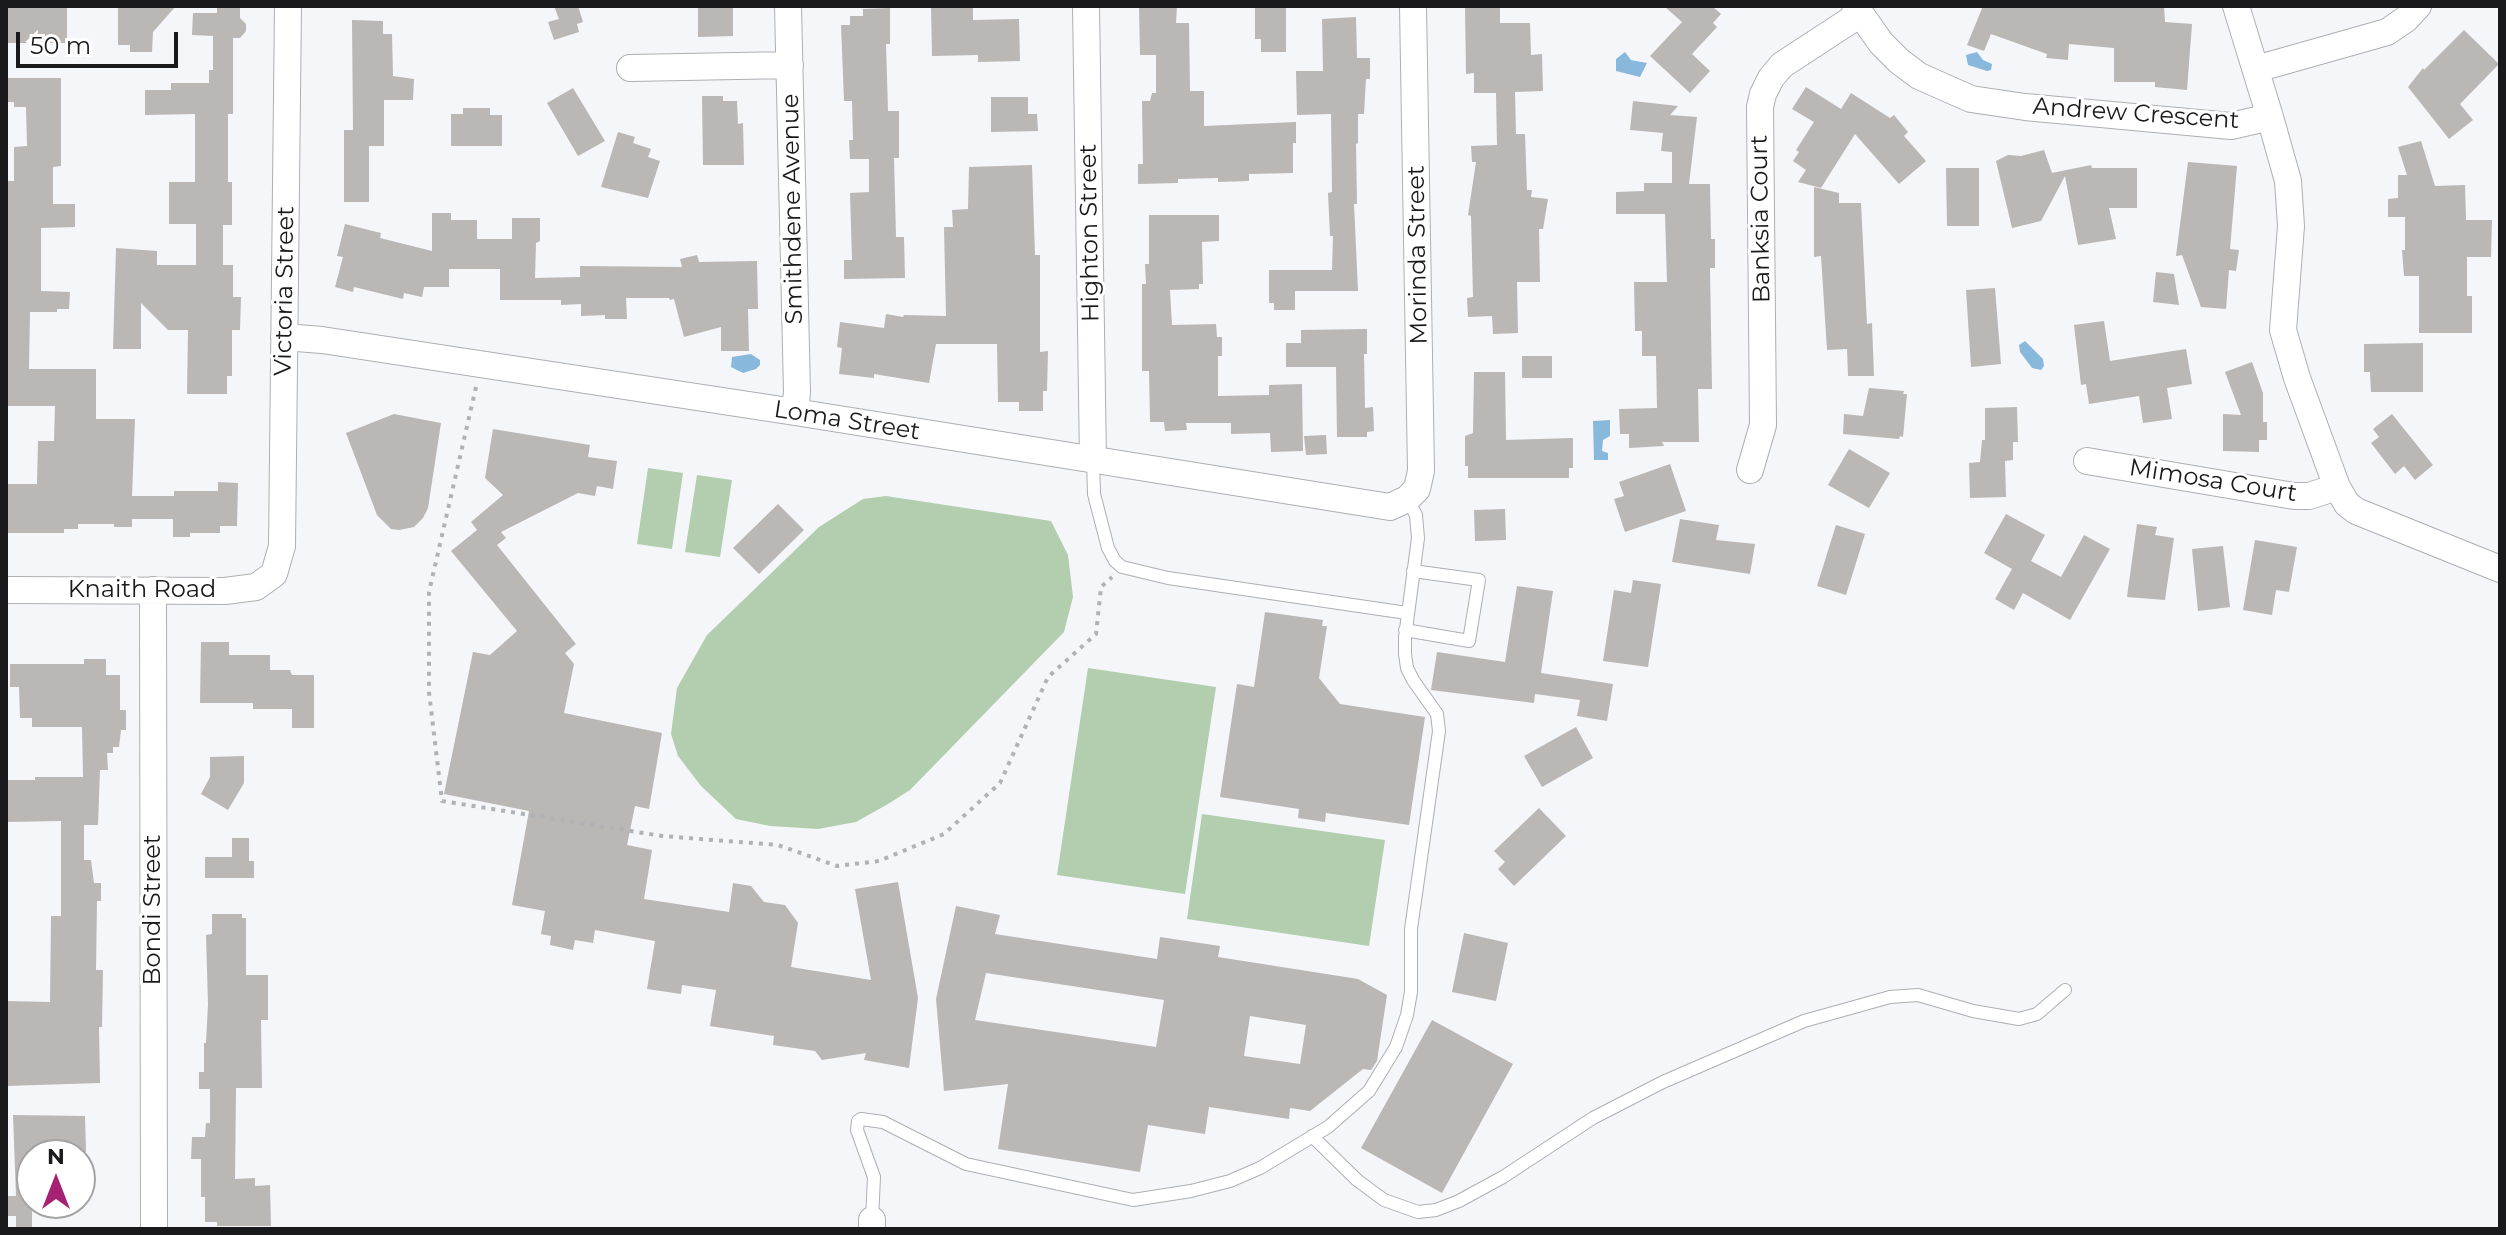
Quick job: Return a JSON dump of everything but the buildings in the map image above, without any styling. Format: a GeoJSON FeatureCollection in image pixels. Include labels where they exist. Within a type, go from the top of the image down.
{"type":"FeatureCollection","features":[{"type":"Feature","properties":{"kind":"street","name":"Victoria Street"},"geometry":{"type":"LineString","coordinates":[[274,574],[282,546],[288,6]]}},
{"type":"Feature","properties":{"kind":"street","name":"Smithdene Avenue"},"geometry":{"type":"LineString","coordinates":[[788,6],[795,412]]}},
{"type":"Feature","properties":{"kind":"street","name":"Highton Street"},"geometry":{"type":"LineString","coordinates":[[1086,6],[1093,460]]}},
{"type":"Feature","properties":{"kind":"street","name":"Morinda Street"},"geometry":{"type":"LineString","coordinates":[[1407,499],[1417,489],[1421,471],[1413,6]]}},
{"type":"Feature","properties":{"kind":"street"},"geometry":{"type":"LineString","coordinates":[[2236,6],[2270,117]]}},
{"type":"Feature","properties":{"kind":"street"},"geometry":{"type":"LineString","coordinates":[[2256,69],[2387,32],[2418,6]]}},
{"type":"Feature","properties":{"kind":"street","name":"Andrew Crescent"},"geometry":{"type":"LineString","coordinates":[[1858,10],[1899,61],[1919,76],[1971,99],[2231,126],[2270,117],[2288,181],[2291,226],[2283,330],[2337,487],[2347,504],[2356,511],[2500,569]]}},
{"type":"Feature","properties":{"kind":"street","name":"Banksia Court"},"geometry":{"type":"LineString","coordinates":[[1750,470],[1763,425],[1760,107],[1763,94],[1782,65],[1858,10]]}},
{"type":"Feature","properties":{"kind":"street"},"geometry":{"type":"LineString","coordinates":[[630,68],[790,65]]}},
{"type":"Feature","properties":{"kind":"street","name":"Loma Street"},"geometry":{"type":"LineString","coordinates":[[284,337],[795,412],[1378,506],[1390,507],[1407,499]]}},
{"type":"Feature","properties":{"kind":"street","name":"Mimosa Court"},"geometry":{"type":"LineString","coordinates":[[2087,461],[2294,496],[2309,496],[2337,487]]}},
{"type":"Feature","properties":{"kind":"street","name":"Knaith Road"},"geometry":{"type":"LineString","coordinates":[[6,590],[242,590],[256,587],[274,574]]}},
{"type":"Feature","properties":{"kind":"street","name":"Bondi Street"},"geometry":{"type":"LineString","coordinates":[[153,590],[154,1229]]}},
{"type":"Feature","properties":{"kind":"lane"},"geometry":{"type":"LineString","coordinates":[[1093,460],[1094,494],[1108,548],[1122,567],[1168,578],[1407,613]]}},
{"type":"Feature","properties":{"kind":"lane"},"geometry":{"type":"LineString","coordinates":[[872,1224],[874,1177],[857,1130],[861,1119],[883,1122],[966,1164],[1133,1200],[1158,1198],[1230,1181],[1260,1168],[1328,1127],[1369,1091],[1396,1047],[1407,1015],[1411,992],[1411,929],[1439,731],[1437,714],[1407,668],[1405,630],[1418,534],[1416,515],[1407,499]]}},
{"type":"Feature","properties":{"kind":"lane"},"geometry":{"type":"LineString","coordinates":[[1405,630],[1469,641],[1479,580],[1413,571]]}},
{"type":"Feature","properties":{"kind":"lane"},"geometry":{"type":"LineString","coordinates":[[1312,1136],[1357,1180],[1384,1200],[1418,1212],[1436,1210],[1503,1177],[1593,1118],[1663,1082],[1804,1021],[1890,997],[1918,995],[1973,1011],[2019,1019],[2037,1014],[2065,990]]}},
{"type":"Feature","properties":{"kind":"path"},"geometry":{"type":"LineString","coordinates":[[476,387],[429,592],[429,692],[442,801],[662,836],[778,845],[837,866],[879,861],[944,834],[1000,783],[1048,677],[1096,634],[1101,587],[1122,567]]}},
{"type":"Feature","properties":{"kind":"green space"},"geometry":{"type":"Polygon","coordinates":[[[648,468],[683,473],[672,549],[637,544],[648,468]]]}},
{"type":"Feature","properties":{"kind":"green space"},"geometry":{"type":"Polygon","coordinates":[[[697,475],[732,480],[720,557],[685,552],[697,475]]]}},
{"type":"Feature","properties":{"kind":"green space"},"geometry":{"type":"Polygon","coordinates":[[[886,496],[1051,521],[1068,555],[1073,597],[1064,632],[910,790],[888,804],[856,822],[818,829],[770,826],[736,819],[701,786],[678,756],[671,734],[677,688],[707,635],[819,527],[863,499],[886,496]]]}},
{"type":"Feature","properties":{"kind":"green space"},"geometry":{"type":"Polygon","coordinates":[[[1088,668],[1216,687],[1185,894],[1057,875],[1088,668]]]}},
{"type":"Feature","properties":{"kind":"green space"},"geometry":{"type":"Polygon","coordinates":[[[1202,814],[1385,840],[1369,946],[1187,919],[1202,814]]]}},
{"type":"Feature","properties":{"kind":"water"},"geometry":{"type":"Polygon","coordinates":[[[1625,52],[1631,60],[1647,63],[1640,77],[1616,71],[1616,59],[1625,52]]]}},
{"type":"Feature","properties":{"kind":"water"},"geometry":{"type":"Polygon","coordinates":[[[1977,52],[1983,60],[1992,64],[1991,70],[1968,65],[1966,55],[1977,52]]]}},
{"type":"Feature","properties":{"kind":"water"},"geometry":{"type":"Polygon","coordinates":[[[2025,341],[2043,359],[2041,370],[2032,368],[2020,352],[2019,345],[2025,341]]]}},
{"type":"Feature","properties":{"kind":"water"},"geometry":{"type":"Polygon","coordinates":[[[751,354],[760,360],[756,369],[743,373],[731,367],[732,357],[751,354]]]}},
{"type":"Feature","properties":{"kind":"water"},"geometry":{"type":"Polygon","coordinates":[[[1610,420],[1610,436],[1603,440],[1602,451],[1608,453],[1608,460],[1594,460],[1593,421],[1610,420]]]}}]}
